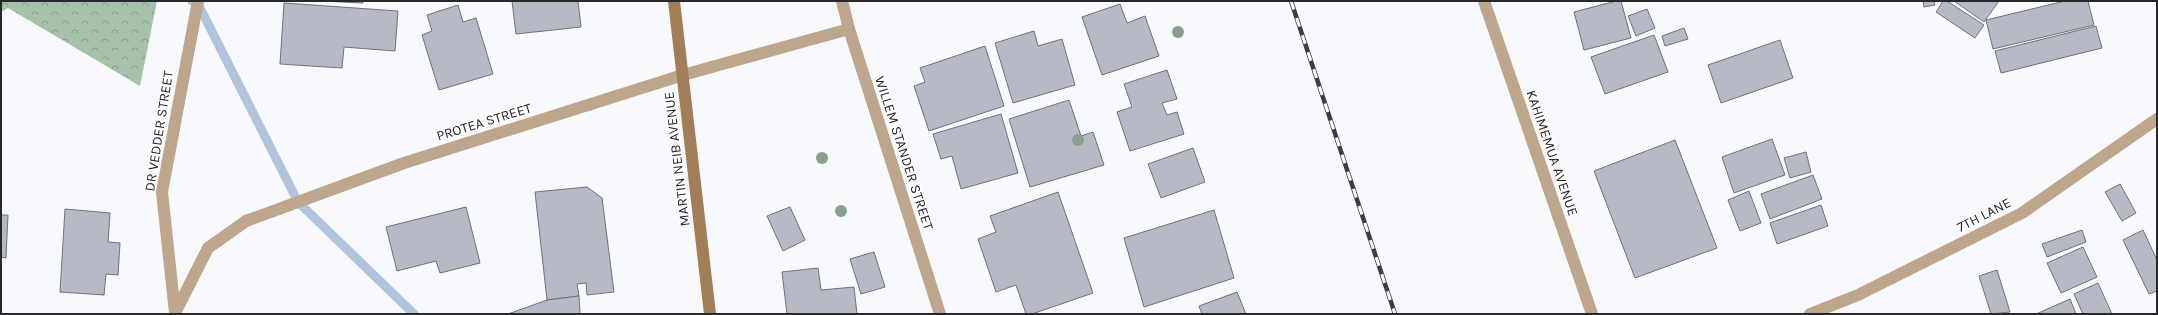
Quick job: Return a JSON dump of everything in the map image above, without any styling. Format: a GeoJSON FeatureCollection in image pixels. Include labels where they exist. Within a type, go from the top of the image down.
{"type":"FeatureCollection","features":[{"type":"Feature","properties":{"kind":"main road","name":"MARTIN NEIB AVENUE"},"geometry":{"type":"LineString","coordinates":[[674,1],[710,314]]}},
{"type":"Feature","properties":{"kind":"street","name":"DR VEDDER STREET"},"geometry":{"type":"LineString","coordinates":[[175,314],[162,192],[198,1]]}},
{"type":"Feature","properties":{"kind":"street","name":"WILLEM STANDER STREET"},"geometry":{"type":"LineString","coordinates":[[842,1],[849,29],[940,314]]}},
{"type":"Feature","properties":{"kind":"street","name":"KAHIMEMUA AVENUE"},"geometry":{"type":"LineString","coordinates":[[1484,1],[1592,314]]}},
{"type":"Feature","properties":{"kind":"street","name":"PROTEA STREET"},"geometry":{"type":"LineString","coordinates":[[175,314],[208,248],[246,221],[404,162],[683,75],[849,29]]}},
{"type":"Feature","properties":{"kind":"street","name":"7TH LANE"},"geometry":{"type":"LineString","coordinates":[[1810,314],[1858,295],[2022,213],[2157,119]]}},
{"type":"Feature","properties":{"kind":"green space"},"geometry":{"type":"Polygon","coordinates":[[[1,1],[157,1],[140,86],[8,8],[1,12],[1,1]]]}},
{"type":"Feature","properties":{"kind":"building"},"geometry":{"type":"Polygon","coordinates":[[[320,1],[362,1],[363,3],[320,1]]]}},
{"type":"Feature","properties":{"kind":"building"},"geometry":{"type":"Polygon","coordinates":[[[512,1],[578,1],[581,27],[516,34],[512,1]]]}},
{"type":"Feature","properties":{"kind":"building"},"geometry":{"type":"Polygon","coordinates":[[[1621,1],[1631,38],[1584,50],[1574,12],[1621,1]]]}},
{"type":"Feature","properties":{"kind":"building"},"geometry":{"type":"Polygon","coordinates":[[[1923,1],[1934,1],[1935,5],[1924,7],[1923,1]]]}},
{"type":"Feature","properties":{"kind":"building"},"geometry":{"type":"Polygon","coordinates":[[[1943,1],[1947,1],[1984,25],[1975,38],[1936,12],[1943,1]]]}},
{"type":"Feature","properties":{"kind":"building"},"geometry":{"type":"Polygon","coordinates":[[[1954,1],[1999,1],[1984,22],[1954,1]]]}},
{"type":"Feature","properties":{"kind":"building"},"geometry":{"type":"Polygon","coordinates":[[[2065,1],[2088,1],[2094,25],[1993,49],[1986,20],[2065,1]]]}},
{"type":"Feature","properties":{"kind":"building"},"geometry":{"type":"Polygon","coordinates":[[[284,3],[398,11],[395,51],[344,47],[342,68],[280,64],[284,3]]]}},
{"type":"Feature","properties":{"kind":"building"},"geometry":{"type":"Polygon","coordinates":[[[1120,4],[1127,23],[1145,16],[1159,56],[1102,75],[1082,17],[1120,4]]]}},
{"type":"Feature","properties":{"kind":"building"},"geometry":{"type":"Polygon","coordinates":[[[458,5],[463,22],[476,18],[493,74],[439,90],[422,35],[432,31],[427,15],[458,5]]]}},
{"type":"Feature","properties":{"kind":"building"},"geometry":{"type":"Polygon","coordinates":[[[1647,9],[1655,28],[1636,36],[1628,16],[1647,9]]]}},
{"type":"Feature","properties":{"kind":"building"},"geometry":{"type":"Polygon","coordinates":[[[2096,26],[2102,48],[2001,73],[1995,51],[2096,26]]]}},
{"type":"Feature","properties":{"kind":"building"},"geometry":{"type":"Polygon","coordinates":[[[1684,28],[1688,39],[1665,46],[1662,36],[1684,28]]]}},
{"type":"Feature","properties":{"kind":"building"},"geometry":{"type":"Polygon","coordinates":[[[1034,31],[1038,46],[1062,39],[1075,85],[1013,103],[995,43],[1034,31]]]}},
{"type":"Feature","properties":{"kind":"building"},"geometry":{"type":"Polygon","coordinates":[[[1654,35],[1668,72],[1605,94],[1591,57],[1654,35]]]}},
{"type":"Feature","properties":{"kind":"building"},"geometry":{"type":"Polygon","coordinates":[[[1780,40],[1793,78],[1721,103],[1708,65],[1780,40]]]}},
{"type":"Feature","properties":{"kind":"building"},"geometry":{"type":"Polygon","coordinates":[[[985,46],[1004,106],[929,131],[914,86],[925,82],[920,68],[985,46]]]}},
{"type":"Feature","properties":{"kind":"building"},"geometry":{"type":"Polygon","coordinates":[[[1167,70],[1177,99],[1162,103],[1167,115],[1177,112],[1184,134],[1130,151],[1117,112],[1132,107],[1124,84],[1167,70]]]}},
{"type":"Feature","properties":{"kind":"building"},"geometry":{"type":"Polygon","coordinates":[[[1069,100],[1081,136],[1093,132],[1104,165],[1030,187],[1009,119],[1069,100]]]}},
{"type":"Feature","properties":{"kind":"building"},"geometry":{"type":"Polygon","coordinates":[[[1001,114],[1018,173],[961,189],[952,156],[941,159],[933,134],[1001,114]]]}},
{"type":"Feature","properties":{"kind":"building"},"geometry":{"type":"Polygon","coordinates":[[[1772,139],[1785,175],[1734,193],[1722,157],[1772,139]]]}},
{"type":"Feature","properties":{"kind":"building"},"geometry":{"type":"Polygon","coordinates":[[[1675,140],[1717,248],[1635,278],[1594,171],[1675,140]]]}},
{"type":"Feature","properties":{"kind":"building"},"geometry":{"type":"Polygon","coordinates":[[[1193,148],[1205,182],[1161,198],[1148,164],[1193,148]]]}},
{"type":"Feature","properties":{"kind":"building"},"geometry":{"type":"Polygon","coordinates":[[[1806,152],[1811,172],[1790,178],[1784,158],[1806,152]]]}},
{"type":"Feature","properties":{"kind":"building"},"geometry":{"type":"Polygon","coordinates":[[[1813,175],[1822,199],[1770,219],[1761,194],[1813,175]]]}},
{"type":"Feature","properties":{"kind":"building"},"geometry":{"type":"Polygon","coordinates":[[[2120,184],[2136,213],[2122,221],[2105,192],[2120,184]]]}},
{"type":"Feature","properties":{"kind":"building"},"geometry":{"type":"Polygon","coordinates":[[[587,187],[602,198],[614,292],[587,295],[586,283],[577,284],[579,296],[547,300],[535,192],[587,187]]]}},
{"type":"Feature","properties":{"kind":"building"},"geometry":{"type":"Polygon","coordinates":[[[1749,191],[1761,223],[1740,231],[1728,200],[1749,191]]]}},
{"type":"Feature","properties":{"kind":"building"},"geometry":{"type":"Polygon","coordinates":[[[1058,192],[1093,293],[1032,314],[1026,314],[1016,285],[996,292],[978,239],[996,232],[990,216],[1058,192]]]}},
{"type":"Feature","properties":{"kind":"building"},"geometry":{"type":"Polygon","coordinates":[[[1821,205],[1828,226],[1777,244],[1770,223],[1821,205]]]}},
{"type":"Feature","properties":{"kind":"building"},"geometry":{"type":"Polygon","coordinates":[[[466,207],[480,263],[440,273],[436,261],[397,271],[386,227],[466,207]]]}},
{"type":"Feature","properties":{"kind":"building"},"geometry":{"type":"Polygon","coordinates":[[[790,207],[805,240],[783,251],[767,216],[790,207]]]}},
{"type":"Feature","properties":{"kind":"building"},"geometry":{"type":"Polygon","coordinates":[[[65,209],[110,213],[108,242],[120,243],[118,275],[106,274],[104,295],[60,292],[65,209]]]}},
{"type":"Feature","properties":{"kind":"building"},"geometry":{"type":"Polygon","coordinates":[[[1214,210],[1234,278],[1144,307],[1124,238],[1214,210]]]}},
{"type":"Feature","properties":{"kind":"building"},"geometry":{"type":"Polygon","coordinates":[[[1,215],[8,215],[6,258],[1,257],[1,215]]]}},
{"type":"Feature","properties":{"kind":"building"},"geometry":{"type":"Polygon","coordinates":[[[2082,230],[2086,242],[2047,257],[2042,244],[2082,230]]]}},
{"type":"Feature","properties":{"kind":"building"},"geometry":{"type":"Polygon","coordinates":[[[2143,230],[2157,260],[2157,291],[2149,294],[2123,240],[2143,230]]]}},
{"type":"Feature","properties":{"kind":"building"},"geometry":{"type":"Polygon","coordinates":[[[2083,247],[2097,277],[2061,293],[2047,263],[2083,247]]]}},
{"type":"Feature","properties":{"kind":"building"},"geometry":{"type":"Polygon","coordinates":[[[874,252],[885,287],[861,294],[850,259],[874,252]]]}},
{"type":"Feature","properties":{"kind":"building"},"geometry":{"type":"Polygon","coordinates":[[[818,268],[821,290],[854,287],[857,314],[787,314],[782,272],[818,268]]]}},
{"type":"Feature","properties":{"kind":"building"},"geometry":{"type":"Polygon","coordinates":[[[1997,270],[2010,312],[1991,314],[1979,276],[1997,270]]]}},
{"type":"Feature","properties":{"kind":"building"},"geometry":{"type":"Polygon","coordinates":[[[2098,283],[2112,314],[2083,314],[2074,294],[2098,283]]]}},
{"type":"Feature","properties":{"kind":"building"},"geometry":{"type":"Polygon","coordinates":[[[1237,292],[1246,314],[1202,314],[1199,306],[1237,292]]]}},
{"type":"Feature","properties":{"kind":"building"},"geometry":{"type":"Polygon","coordinates":[[[579,296],[580,314],[508,314],[547,300],[579,296]]]}},
{"type":"Feature","properties":{"kind":"building"},"geometry":{"type":"Polygon","coordinates":[[[2070,299],[2076,314],[2036,314],[2070,299]]]}},
{"type":"Feature","properties":{"kind":"waterway"},"geometry":{"type":"LineString","coordinates":[[192,1],[198,4],[298,202],[414,314]]}},
{"type":"Feature","properties":{"kind":"railway"},"geometry":{"type":"LineString","coordinates":[[1291,1],[1395,314]]}}]}
